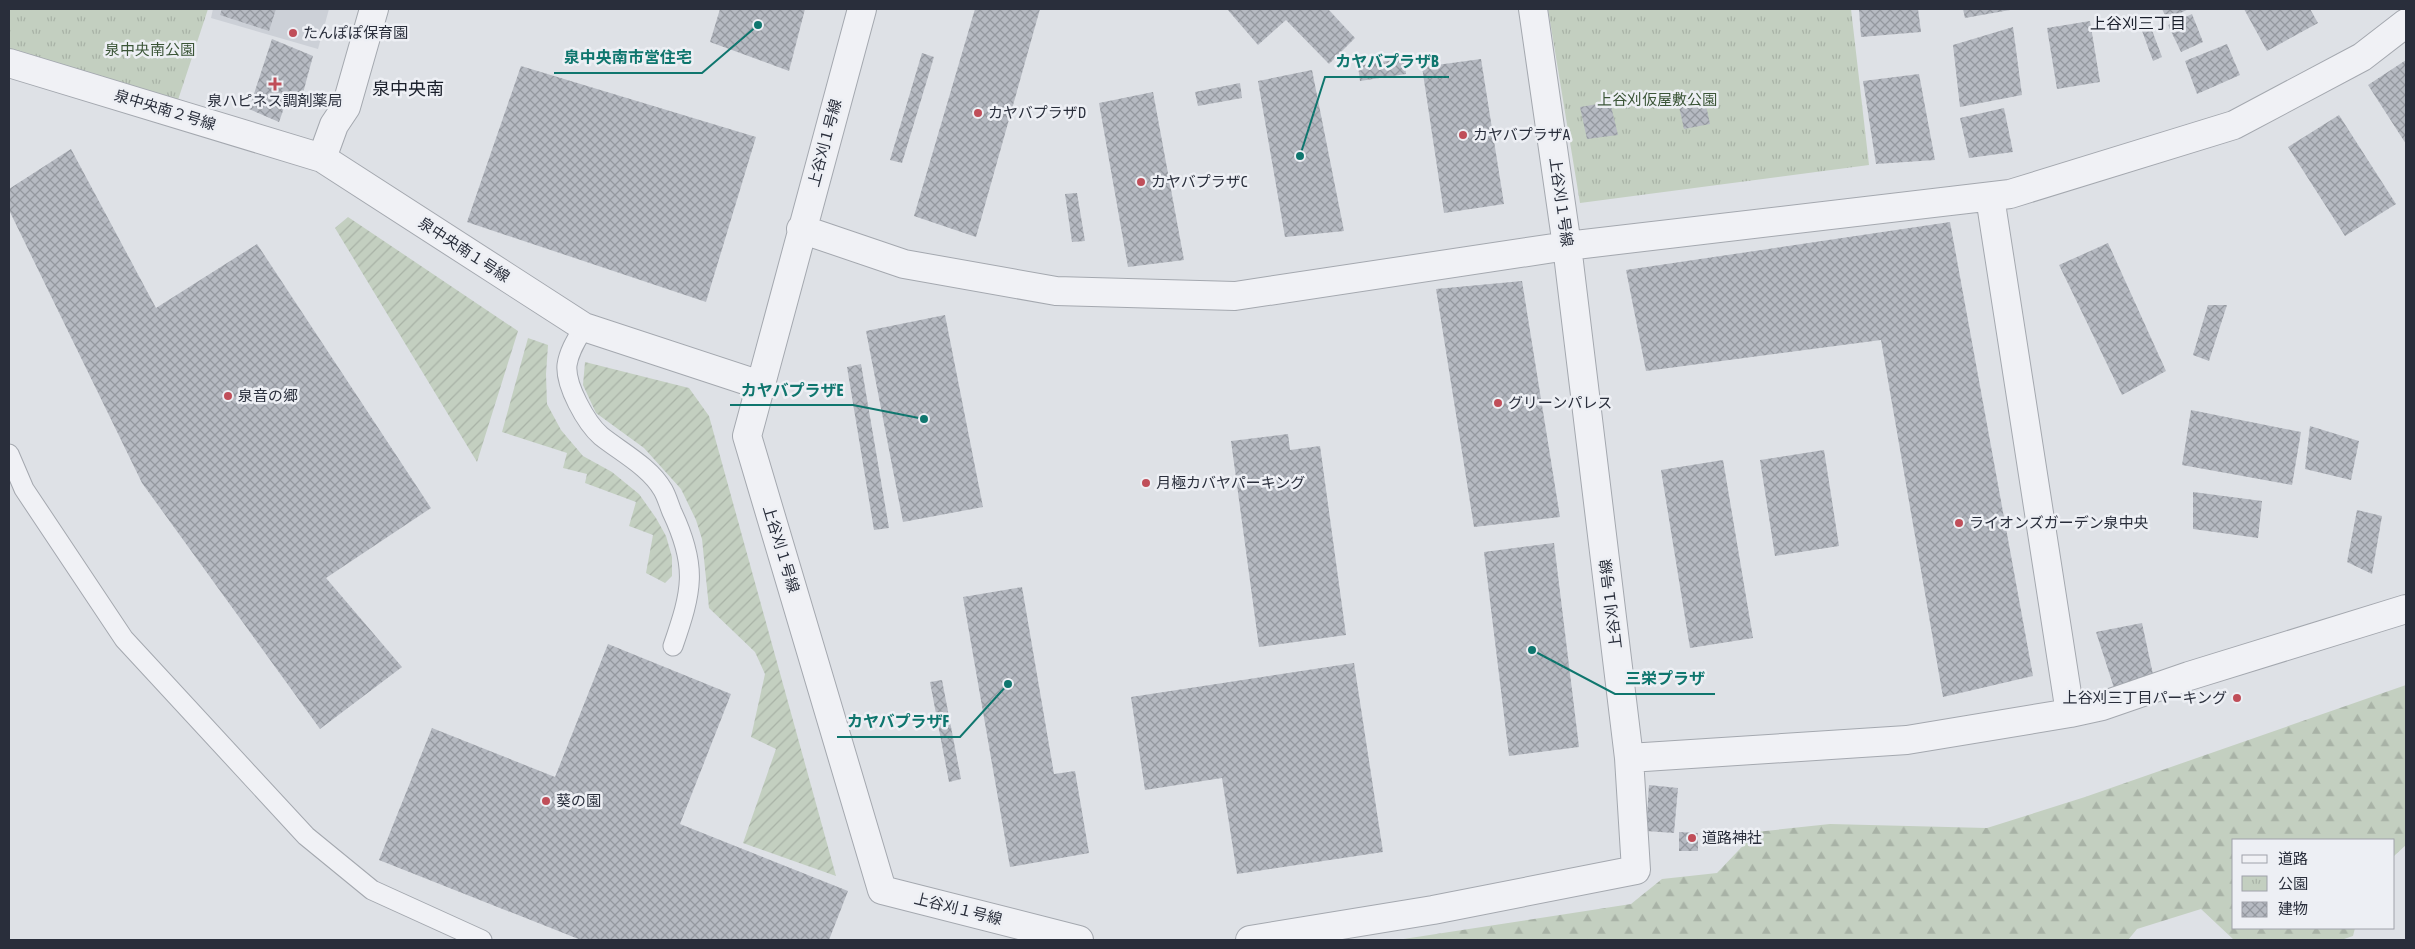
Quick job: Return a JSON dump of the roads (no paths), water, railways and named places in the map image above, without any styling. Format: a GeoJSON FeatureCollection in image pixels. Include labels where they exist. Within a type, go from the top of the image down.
{"type":"FeatureCollection","features":[{"type":"Feature","properties":{"kind":"street"},"geometry":{"type":"LineString","coordinates":[[322,158],[334,126],[346,107],[374,9]]}},
{"type":"Feature","properties":{"kind":"street","name":"上谷刈１号線"},"geometry":{"type":"LineString","coordinates":[[862,9],[801,229],[747,436],[882,890],[1063,939]]}},
{"type":"Feature","properties":{"kind":"street","name":"上谷刈１号線"},"geometry":{"type":"LineString","coordinates":[[1250,940],[1433,910],[1636,870],[1630,758],[1567,246],[1533,9]]}},
{"type":"Feature","properties":{"kind":"street"},"geometry":{"type":"LineString","coordinates":[[801,229],[904,264],[1056,291],[1235,296],[1567,246],[2010,194],[2234,125],[2362,57],[2406,23]]}},
{"type":"Feature","properties":{"kind":"street","name":"泉中央南２号線"},"geometry":{"type":"LineString","coordinates":[[9,63],[322,158]]}},
{"type":"Feature","properties":{"kind":"street","name":"泉中央南１号線"},"geometry":{"type":"LineString","coordinates":[[322,158],[584,327],[760,385]]}},
{"type":"Feature","properties":{"kind":"street"},"geometry":{"type":"LineString","coordinates":[[1990,197],[2070,713]]}},
{"type":"Feature","properties":{"kind":"street"},"geometry":{"type":"LineString","coordinates":[[1630,758],[1907,740],[2070,713],[2102,706],[2190,676],[2406,610]]}},
{"type":"Feature","properties":{"kind":"lane"},"geometry":{"type":"LineString","coordinates":[[584,327],[571,351],[567,366],[568,381],[576,401],[599,434],[631,456],[663,490],[689,556],[688,600],[673,646]]}},
{"type":"Feature","properties":{"kind":"lane"},"geometry":{"type":"LineString","coordinates":[[9,454],[24,489],[124,639],[306,836],[372,890],[482,940]]}},
{"type":"Feature","properties":{"kind":"place","name":"泉中央南市営住宅"},"geometry":{"type":"Point","coordinates":[758,25]}},
{"type":"Feature","properties":{"kind":"place","name":"たんぽぽ保育園"},"geometry":{"type":"Point","coordinates":[293,33]}},
{"type":"Feature","properties":{"kind":"place","name":"泉ハピネス調剤薬局"},"geometry":{"type":"Point","coordinates":[275,84]}},
{"type":"Feature","properties":{"kind":"place","name":"カヤバプラザD"},"geometry":{"type":"Point","coordinates":[978,113]}},
{"type":"Feature","properties":{"kind":"place","name":"カヤバプラザA"},"geometry":{"type":"Point","coordinates":[1463,135]}},
{"type":"Feature","properties":{"kind":"place","name":"カヤバプラザB"},"geometry":{"type":"Point","coordinates":[1300,156]}},
{"type":"Feature","properties":{"kind":"place","name":"カヤバプラザC"},"geometry":{"type":"Point","coordinates":[1141,182]}},
{"type":"Feature","properties":{"kind":"place","name":"泉音の郷"},"geometry":{"type":"Point","coordinates":[228,396]}},
{"type":"Feature","properties":{"kind":"place","name":"グリーンパレス"},"geometry":{"type":"Point","coordinates":[1498,403]}},
{"type":"Feature","properties":{"kind":"place","name":"カヤバプラザE"},"geometry":{"type":"Point","coordinates":[924,419]}},
{"type":"Feature","properties":{"kind":"place","name":"月極カバヤパーキング"},"geometry":{"type":"Point","coordinates":[1146,483]}},
{"type":"Feature","properties":{"kind":"place","name":"ライオンズガーデン泉中央"},"geometry":{"type":"Point","coordinates":[1959,523]}},
{"type":"Feature","properties":{"kind":"place","name":"三栄プラザ"},"geometry":{"type":"Point","coordinates":[1532,650]}},
{"type":"Feature","properties":{"kind":"place","name":"カヤバプラザF"},"geometry":{"type":"Point","coordinates":[1008,684]}},
{"type":"Feature","properties":{"kind":"place","name":"上谷刈三丁目パーキング"},"geometry":{"type":"Point","coordinates":[2237,698]}},
{"type":"Feature","properties":{"kind":"place","name":"葵の園"},"geometry":{"type":"Point","coordinates":[546,801]}},
{"type":"Feature","properties":{"kind":"place","name":"道路神社"},"geometry":{"type":"Point","coordinates":[1692,838]}},
{"type":"Feature","properties":{"kind":"district","name":"上谷刈三丁目"},"geometry":{"type":"Point","coordinates":[2138,23]}},
{"type":"Feature","properties":{"kind":"district","name":"泉中央南"},"geometry":{"type":"Point","coordinates":[408,89]}},
{"type":"Feature","properties":{"kind":"park label","name":"泉中央南公園"},"geometry":{"type":"Point","coordinates":[150,50]}},
{"type":"Feature","properties":{"kind":"park label","name":"上谷刈仮屋敷公園"},"geometry":{"type":"Point","coordinates":[1657,100]}}]}
